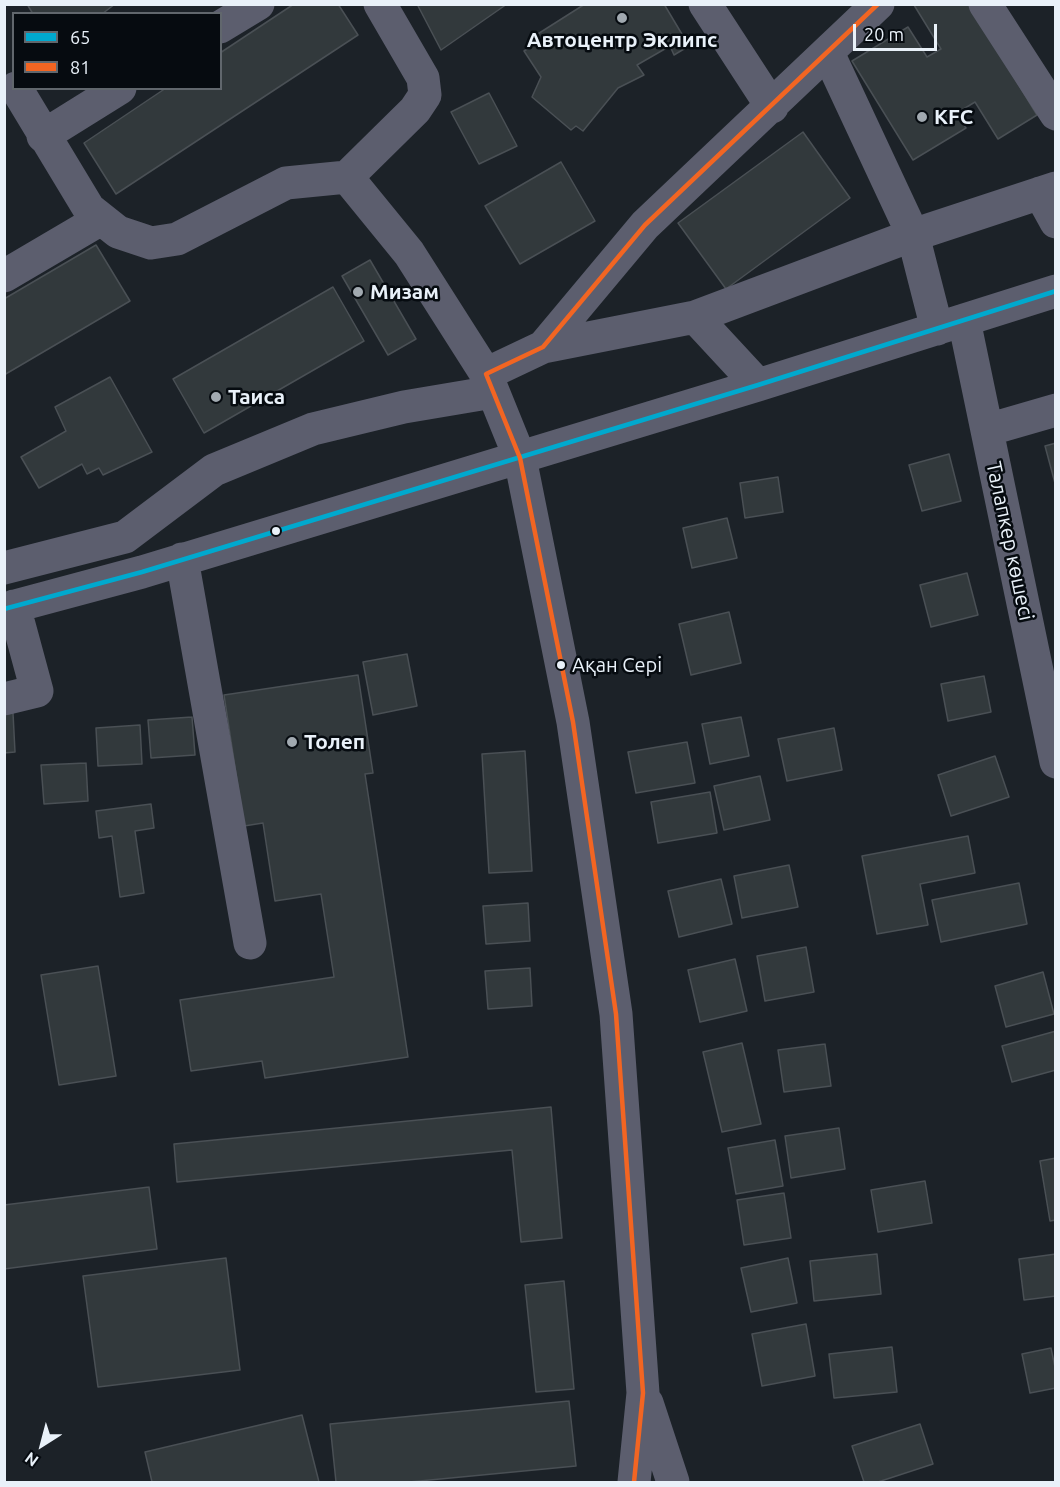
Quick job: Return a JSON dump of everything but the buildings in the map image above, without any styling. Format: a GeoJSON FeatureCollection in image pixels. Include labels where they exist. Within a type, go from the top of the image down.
{"type":"FeatureCollection","features":[{"type":"Feature","properties":{"kind":"street"},"geometry":{"type":"LineString","coordinates":[[222,26],[258,4]]}},
{"type":"Feature","properties":{"kind":"street"},"geometry":{"type":"LineString","coordinates":[[17,90],[89,209],[118,232],[151,243],[177,239],[286,183],[347,177],[415,110],[425,95],[423,78],[380,4]]}},
{"type":"Feature","properties":{"kind":"street"},"geometry":{"type":"LineString","coordinates":[[705,4],[772,107]]}},
{"type":"Feature","properties":{"kind":"street"},"geometry":{"type":"LineString","coordinates":[[4,568],[125,537],[214,470],[313,429],[490,383],[543,347],[645,225],[878,4]]}},
{"type":"Feature","properties":{"kind":"street"},"geometry":{"type":"LineString","coordinates":[[985,4],[1056,114]]}},
{"type":"Feature","properties":{"kind":"street","name":"Талапкер көшесі"},"geometry":{"type":"LineString","coordinates":[[828,53],[913,235],[951,325],[987,430],[1056,762]]}},
{"type":"Feature","properties":{"kind":"street"},"geometry":{"type":"LineString","coordinates":[[4,68],[12,81]]}},
{"type":"Feature","properties":{"kind":"street"},"geometry":{"type":"LineString","coordinates":[[43,136],[117,90]]}},
{"type":"Feature","properties":{"kind":"street"},"geometry":{"type":"LineString","coordinates":[[347,177],[409,254],[490,383],[520,458],[573,722],[616,1014],[644,1393],[634,1482]]}},
{"type":"Feature","properties":{"kind":"street"},"geometry":{"type":"LineString","coordinates":[[543,347],[695,317],[913,235],[1048,190],[1056,222]]}},
{"type":"Feature","properties":{"kind":"street"},"geometry":{"type":"LineString","coordinates":[[4,276],[102,219]]}},
{"type":"Feature","properties":{"kind":"street"},"geometry":{"type":"LineString","coordinates":[[4,699],[37,691],[9,608],[142,572],[520,458],[1056,291]]}},
{"type":"Feature","properties":{"kind":"street"},"geometry":{"type":"LineString","coordinates":[[695,317],[758,385]]}},
{"type":"Feature","properties":{"kind":"street"},"geometry":{"type":"LineString","coordinates":[[987,430],[1056,410]]}},
{"type":"Feature","properties":{"kind":"street"},"geometry":{"type":"LineString","coordinates":[[182,559],[250,943]]}},
{"type":"Feature","properties":{"kind":"street"},"geometry":{"type":"LineString","coordinates":[[644,1393],[673,1482]]}},
{"type":"Feature","properties":{"kind":"transit line","name":"81"},"geometry":{"type":"LineString","coordinates":[[634,1482],[643,1393],[616,1014],[573,722],[520,458],[486,374],[543,347],[645,225],[878,4]]}},
{"type":"Feature","properties":{"kind":"transit line","name":"65"},"geometry":{"type":"LineString","coordinates":[[4,609],[142,572],[758,385],[1056,291]]}},
{"type":"Feature","properties":{"kind":"place","name":"Автоцентр Эклипс"},"geometry":{"type":"Point","coordinates":[622,18]}},
{"type":"Feature","properties":{"kind":"place","name":"KFC"},"geometry":{"type":"Point","coordinates":[922,117]}},
{"type":"Feature","properties":{"kind":"place","name":"Мизам"},"geometry":{"type":"Point","coordinates":[358,292]}},
{"type":"Feature","properties":{"kind":"place","name":"Таиса"},"geometry":{"type":"Point","coordinates":[216,397]}},
{"type":"Feature","properties":{"kind":"place","name":"Ақан Серi"},"geometry":{"type":"Point","coordinates":[561,665]}},
{"type":"Feature","properties":{"kind":"place","name":"Толеп"},"geometry":{"type":"Point","coordinates":[292,742]}}]}
